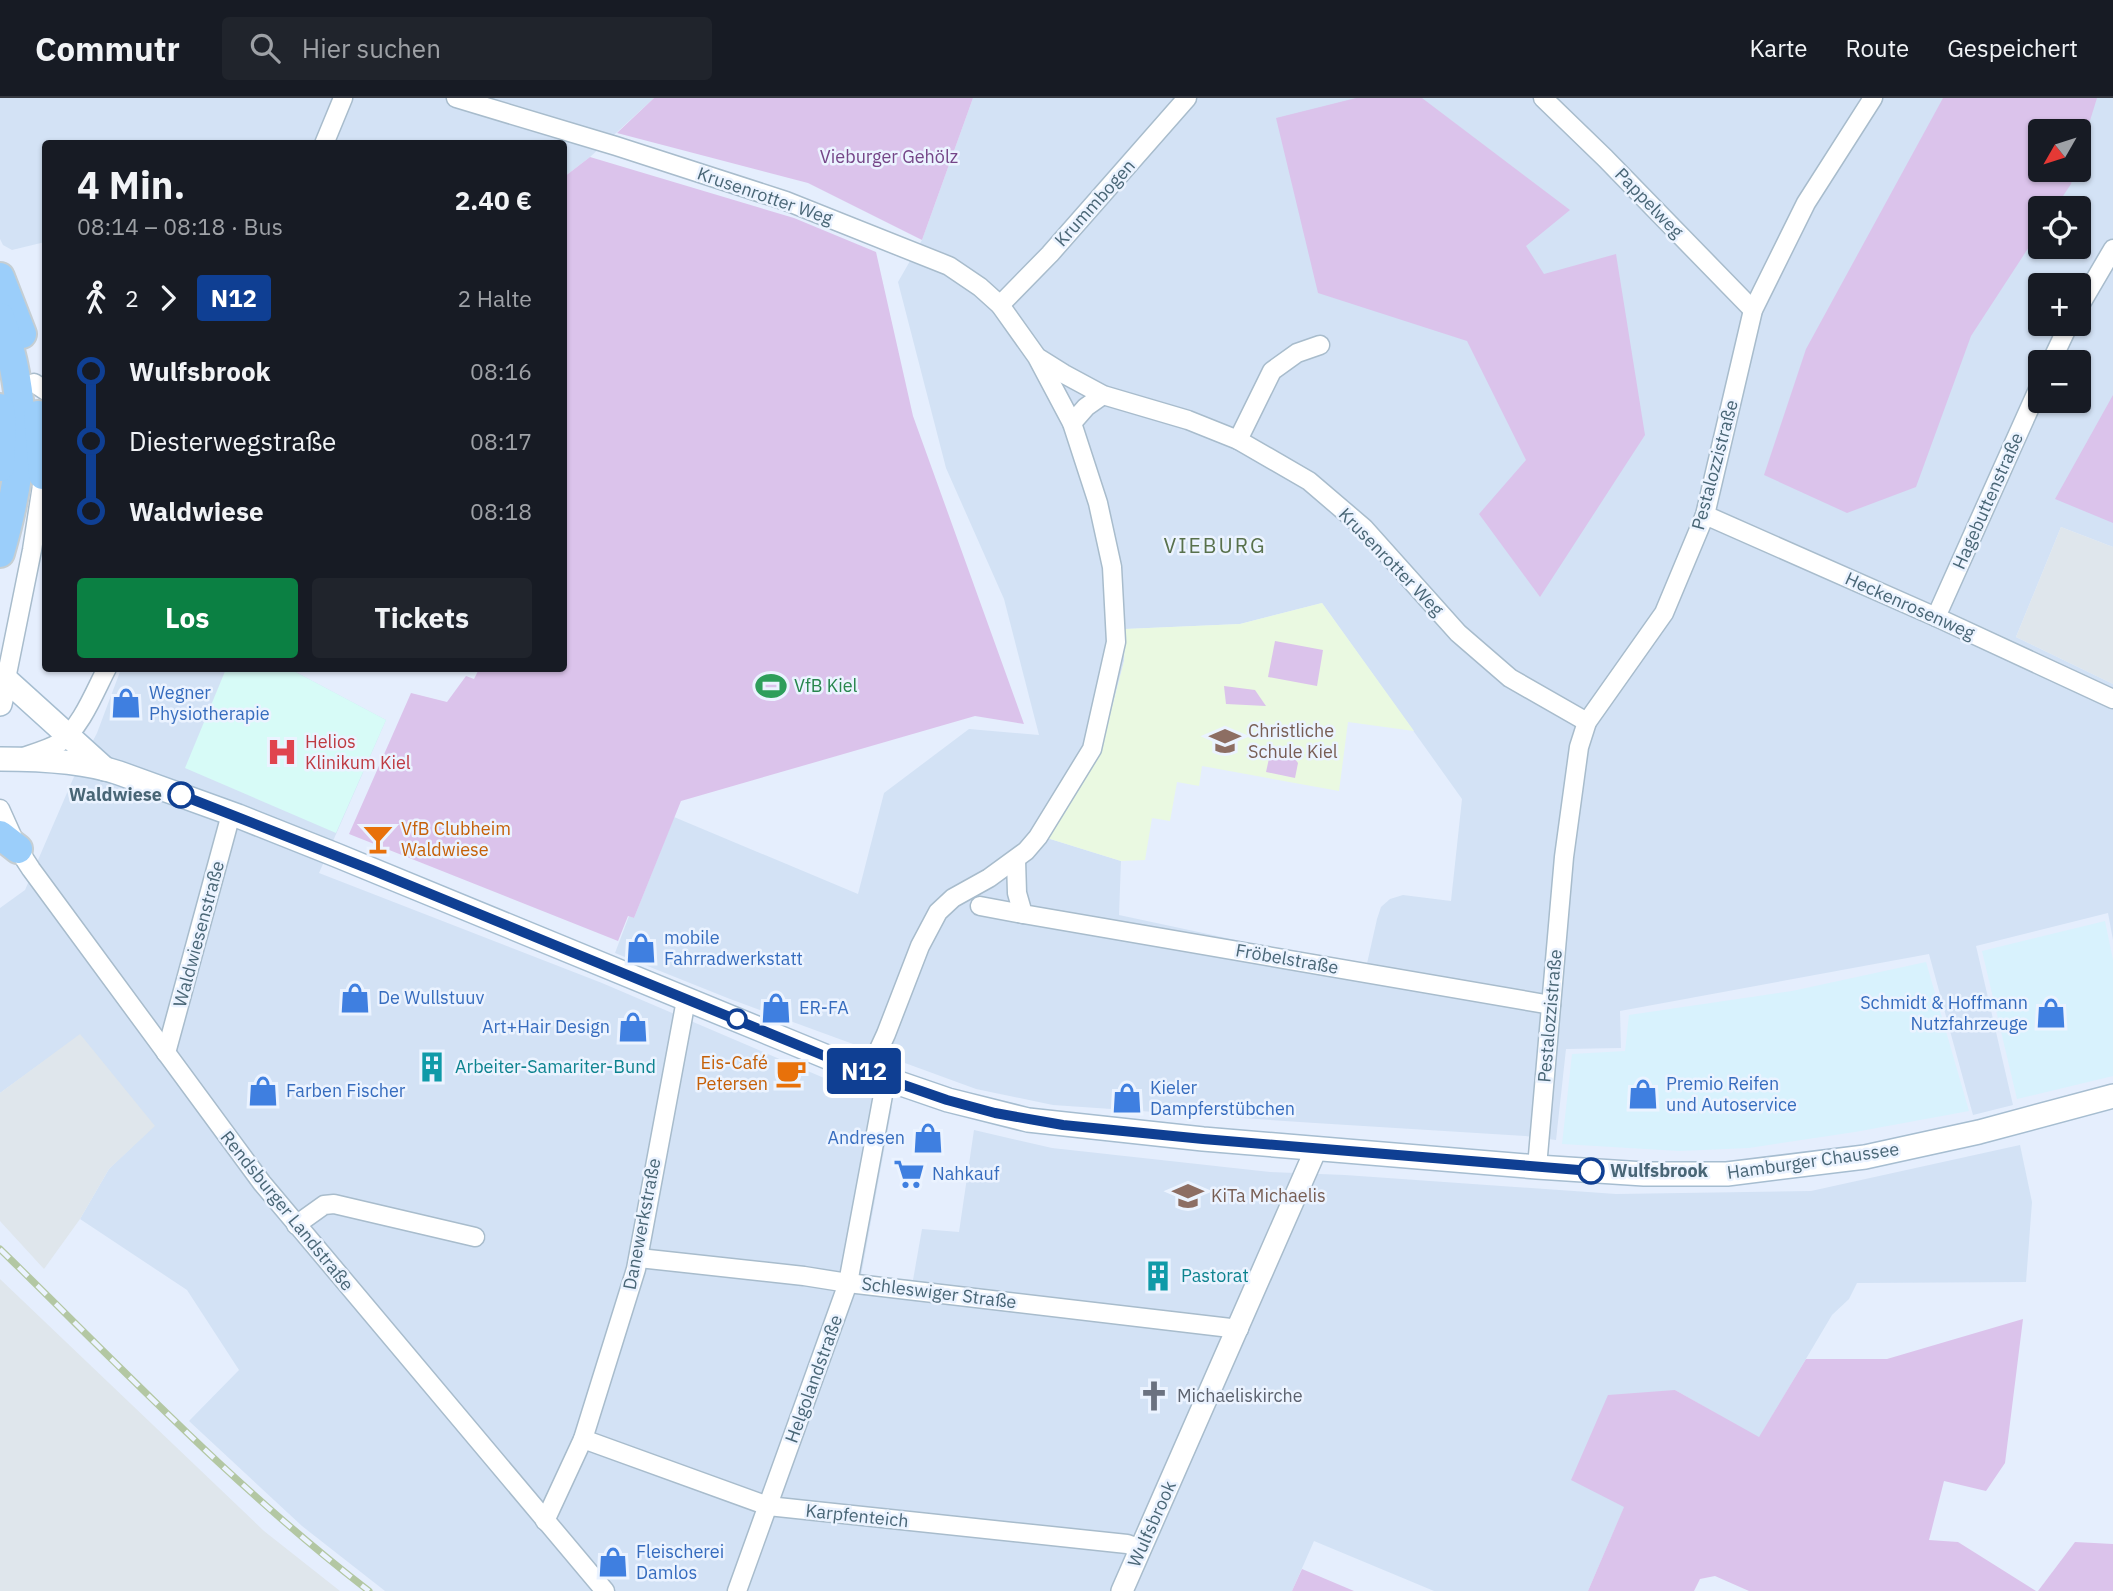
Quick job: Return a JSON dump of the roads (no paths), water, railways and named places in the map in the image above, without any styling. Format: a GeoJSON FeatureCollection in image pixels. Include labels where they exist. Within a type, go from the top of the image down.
{"type":"FeatureCollection","features":[{"type":"Feature","properties":{"kind":"highway"},"geometry":{"type":"LineString","coordinates":[[0,276],[40,387],[42,428]]}},
{"type":"Feature","properties":{"kind":"highway"},"geometry":{"type":"LineString","coordinates":[[0,317],[10,345],[20,398],[22,449],[12,511],[0,553]]}},
{"type":"Feature","properties":{"kind":"highway"},"geometry":{"type":"LineString","coordinates":[[0,408],[0,467]]}},
{"type":"Feature","properties":{"kind":"main road"},"geometry":{"type":"LineString","coordinates":[[0,704],[3,677]]}},
{"type":"Feature","properties":{"kind":"main road","name":"Hamburger Chaussee"},"geometry":{"type":"LineString","coordinates":[[3,677],[105,769]]}},
{"type":"Feature","properties":{"kind":"main road","name":"Hamburger Chaussee"},"geometry":{"type":"LineString","coordinates":[[10,759],[105,769],[231,814],[372,870],[877,1076],[947,1100],[1028,1120],[1087,1128],[1537,1167],[1644,1174],[1727,1174],[1865,1157],[1979,1132],[2113,1096]]}},
{"type":"Feature","properties":{"kind":"street"},"geometry":{"type":"LineString","coordinates":[[326,140],[343,98]]}},
{"type":"Feature","properties":{"kind":"street","name":"Krusenrotter Weg"},"geometry":{"type":"LineString","coordinates":[[456,98],[786,201],[949,267],[1000,305],[1037,357],[1072,423],[1098,503],[1112,567],[1116,642],[1092,749],[1038,837],[1016,860]]}},
{"type":"Feature","properties":{"kind":"street","name":"Krummbogen"},"geometry":{"type":"LineString","coordinates":[[1000,305],[1050,254],[1187,98]]}},
{"type":"Feature","properties":{"kind":"street","name":"Pappelweg"},"geometry":{"type":"LineString","coordinates":[[1543,98],[1753,310]]}},
{"type":"Feature","properties":{"kind":"street","name":"Pestalozzistraße"},"geometry":{"type":"LineString","coordinates":[[1537,1167],[1551,1004],[1579,747],[1587,722],[1664,613],[1705,515],[1753,310],[1806,203],[1873,98]]}},
{"type":"Feature","properties":{"kind":"street"},"geometry":{"type":"LineString","coordinates":[[2091,287],[2113,249]]}},
{"type":"Feature","properties":{"kind":"street"},"geometry":{"type":"LineString","coordinates":[[1238,440],[1272,371],[1297,353],[1320,345]]}},
{"type":"Feature","properties":{"kind":"street","name":"Krusenrotter Weg"},"geometry":{"type":"LineString","coordinates":[[1037,357],[1103,395],[1188,420],[1238,440],[1310,481],[1364,528],[1458,633],[1510,678],[1587,722]]}},
{"type":"Feature","properties":{"kind":"street"},"geometry":{"type":"LineString","coordinates":[[1072,423],[1086,407],[1103,395]]}},
{"type":"Feature","properties":{"kind":"street","name":"Hagebuttenstraße"},"geometry":{"type":"LineString","coordinates":[[1936,617],[2028,412]]}},
{"type":"Feature","properties":{"kind":"street"},"geometry":{"type":"LineString","coordinates":[[3,677],[32,550],[42,483]]}},
{"type":"Feature","properties":{"kind":"street","name":"Heckenrosenweg"},"geometry":{"type":"LineString","coordinates":[[1705,515],[2113,699]]}},
{"type":"Feature","properties":{"kind":"street"},"geometry":{"type":"LineString","coordinates":[[10,759],[59,743],[86,710],[105,672]]}},
{"type":"Feature","properties":{"kind":"street","name":"Rendsburger Landstraße"},"geometry":{"type":"LineString","coordinates":[[0,808],[9,842],[262,1183],[605,1591]]}},
{"type":"Feature","properties":{"kind":"street","name":"Waldwiesenstraße"},"geometry":{"type":"LineString","coordinates":[[166,1053],[231,814]]}},
{"type":"Feature","properties":{"kind":"street"},"geometry":{"type":"LineString","coordinates":[[1016,860],[1017,893],[1023,914]]}},
{"type":"Feature","properties":{"kind":"street","name":"Helgolandstraße"},"geometry":{"type":"LineString","coordinates":[[737,1591],[848,1283],[877,1076],[886,1034],[920,946],[938,912],[953,898],[1016,860]]}},
{"type":"Feature","properties":{"kind":"street","name":"Fröbelstraße"},"geometry":{"type":"LineString","coordinates":[[980,906],[1551,1004]]}},
{"type":"Feature","properties":{"kind":"street","name":"Danewerkstraße"},"geometry":{"type":"LineString","coordinates":[[545,1521],[583,1439],[639,1258],[656,1152],[686,1000]]}},
{"type":"Feature","properties":{"kind":"street","name":"Wulfsbrook"},"geometry":{"type":"LineString","coordinates":[[1122,1591],[1316,1149]]}},
{"type":"Feature","properties":{"kind":"street"},"geometry":{"type":"LineString","coordinates":[[296,1225],[324,1205],[334,1204],[475,1237]]}},
{"type":"Feature","properties":{"kind":"street","name":"Schleswiger Straße"},"geometry":{"type":"LineString","coordinates":[[639,1258],[1239,1329]]}},
{"type":"Feature","properties":{"kind":"street","name":"Karpfenteich"},"geometry":{"type":"LineString","coordinates":[[583,1439],[768,1506],[1114,1543],[1141,1549]]}},
{"type":"Feature","properties":{"kind":"railway"},"geometry":{"type":"LineString","coordinates":[[0,1249],[225,1469],[369,1591]]}},
{"type":"Feature","properties":{"kind":"place","name":"VfB Kiel"},"geometry":{"type":"Point","coordinates":[771,686]}},
{"type":"Feature","properties":{"kind":"place","name":"Wegner Physiotherapie"},"geometry":{"type":"Point","coordinates":[126,703]}},
{"type":"Feature","properties":{"kind":"place","name":"Christliche Schule Kiel"},"geometry":{"type":"Point","coordinates":[1225,741]}},
{"type":"Feature","properties":{"kind":"place","name":"Helios Klinikum Kiel"},"geometry":{"type":"Point","coordinates":[282,752]}},
{"type":"Feature","properties":{"kind":"place","name":"Waldwiese"},"geometry":{"type":"Point","coordinates":[181,795]}},
{"type":"Feature","properties":{"kind":"place","name":"VfB Clubheim Waldwiese"},"geometry":{"type":"Point","coordinates":[378,839]}},
{"type":"Feature","properties":{"kind":"place","name":"mobile Fahrradwerkstatt"},"geometry":{"type":"Point","coordinates":[641,948]}},
{"type":"Feature","properties":{"kind":"place","name":"De Wullstuuv"},"geometry":{"type":"Point","coordinates":[355,998]}},
{"type":"Feature","properties":{"kind":"place","name":"ER-FA"},"geometry":{"type":"Point","coordinates":[776,1008]}},
{"type":"Feature","properties":{"kind":"place","name":"Schmidt & Hoffmann Nutzfahrzeuge"},"geometry":{"type":"Point","coordinates":[2051,1013]}},
{"type":"Feature","properties":{"kind":"place","name":"Art+Hair Design"},"geometry":{"type":"Point","coordinates":[633,1027]}},
{"type":"Feature","properties":{"kind":"place","name":"Arbeiter-Samariter-Bund"},"geometry":{"type":"Point","coordinates":[432,1067]}},
{"type":"Feature","properties":{"kind":"place","name":"Eis-Café Petersen"},"geometry":{"type":"Point","coordinates":[791,1073]}},
{"type":"Feature","properties":{"kind":"place","name":"Farben Fischer"},"geometry":{"type":"Point","coordinates":[263,1091]}},
{"type":"Feature","properties":{"kind":"place","name":"Premio Reifen und Autoservice"},"geometry":{"type":"Point","coordinates":[1643,1094]}},
{"type":"Feature","properties":{"kind":"place","name":"Kieler Dampferstübchen"},"geometry":{"type":"Point","coordinates":[1127,1098]}},
{"type":"Feature","properties":{"kind":"place","name":"Andresen"},"geometry":{"type":"Point","coordinates":[928,1138]}},
{"type":"Feature","properties":{"kind":"place","name":"Wulfsbrook"},"geometry":{"type":"Point","coordinates":[1591,1171]}},
{"type":"Feature","properties":{"kind":"place","name":"Nahkauf"},"geometry":{"type":"Point","coordinates":[909,1174]}},
{"type":"Feature","properties":{"kind":"place","name":"KiTa Michaelis"},"geometry":{"type":"Point","coordinates":[1188,1196]}},
{"type":"Feature","properties":{"kind":"place","name":"Pastorat"},"geometry":{"type":"Point","coordinates":[1158,1276]}},
{"type":"Feature","properties":{"kind":"place","name":"Michaeliskirche"},"geometry":{"type":"Point","coordinates":[1154,1396]}},
{"type":"Feature","properties":{"kind":"place","name":"Fleischerei Damlos"},"geometry":{"type":"Point","coordinates":[613,1562]}},
{"type":"Feature","properties":{"kind":"district","name":"VIEBURG"},"geometry":{"type":"Point","coordinates":[1215,546]}},
{"type":"Feature","properties":{"kind":"park label","name":"Vieburger Gehölz"},"geometry":{"type":"Point","coordinates":[889,157]}}]}
